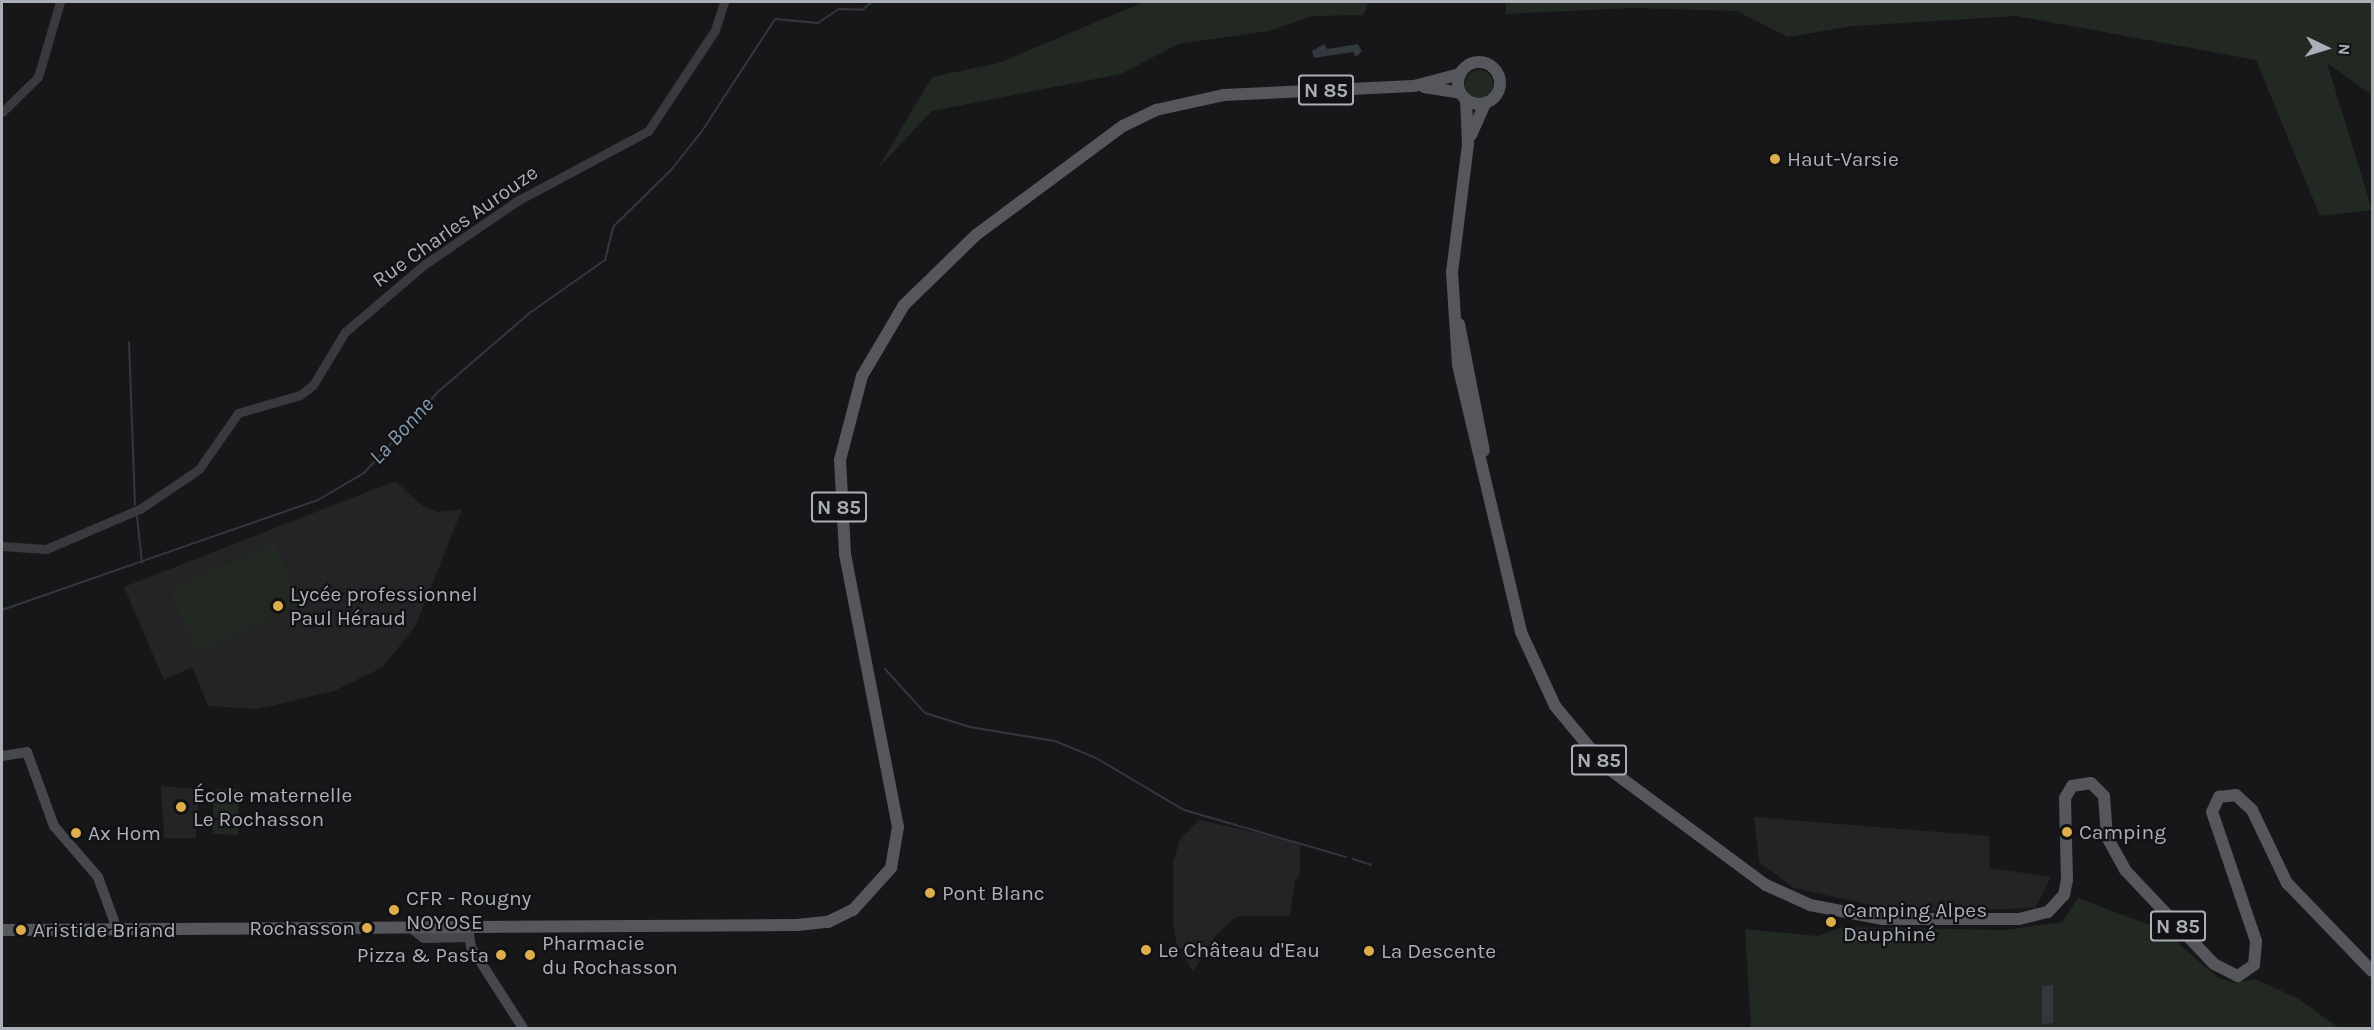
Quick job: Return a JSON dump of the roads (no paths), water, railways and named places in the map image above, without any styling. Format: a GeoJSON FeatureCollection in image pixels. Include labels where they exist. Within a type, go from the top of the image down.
{"type":"FeatureCollection","features":[{"type":"Feature","properties":{"kind":"main road"},"geometry":{"type":"LineString","coordinates":[[1478,62],[1495,70],[1499,89],[1485,103],[1463,96],[1460,74],[1478,62]]}},
{"type":"Feature","properties":{"kind":"main road","name":"N 85"},"geometry":{"type":"LineString","coordinates":[[2,930],[411,928],[468,933],[818,923],[853,910],[884,879],[896,854],[897,816],[845,554],[839,480],[843,442],[862,376],[910,296],[942,263],[1123,126],[1190,99],[1238,94],[1414,86],[1460,74]]}},
{"type":"Feature","properties":{"kind":"main road","name":"N 85"},"geometry":{"type":"LineString","coordinates":[[1414,86],[1463,96],[1468,144]]}},
{"type":"Feature","properties":{"kind":"main road","name":"N 85"},"geometry":{"type":"LineString","coordinates":[[1485,103],[1468,144],[1455,229],[1453,299],[1488,482],[1521,632],[1541,681],[1574,732],[1642,798],[1766,885],[1810,905],[1856,916],[1990,920],[2032,918],[2048,912],[2064,895],[2067,880],[2065,798],[2072,786],[2084,782],[2096,786],[2104,796],[2107,837],[2125,870],[2214,964],[2232,975],[2245,974],[2256,958],[2256,941],[2212,820],[2216,801],[2231,794],[2241,796],[2252,810],[2287,883],[2373,971]]}},
{"type":"Feature","properties":{"kind":"main road"},"geometry":{"type":"LineString","coordinates":[[2,756],[27,752],[54,826],[98,877],[117,929]]}},
{"type":"Feature","properties":{"kind":"main road"},"geometry":{"type":"LineString","coordinates":[[468,933],[488,977],[523,1029]]}},
{"type":"Feature","properties":{"kind":"street"},"geometry":{"type":"LineString","coordinates":[[2,112],[39,76],[60,2]]}},
{"type":"Feature","properties":{"kind":"street","name":"Rue Charles Aurouze"},"geometry":{"type":"LineString","coordinates":[[2,546],[46,549],[140,509],[199,469],[238,413],[300,395],[313,385],[345,332],[425,264],[517,201],[648,131],[715,30],[724,2]]}},
{"type":"Feature","properties":{"kind":"waterway","name":"La Bonne"},"geometry":{"type":"LineString","coordinates":[[2,610],[318,500],[364,473],[439,391],[531,312],[605,260],[613,227],[671,170],[702,131],[775,19],[818,23],[839,9],[862,10],[872,2]]}},
{"type":"Feature","properties":{"kind":"waterway"},"geometry":{"type":"LineString","coordinates":[[129,342],[135,505]]}},
{"type":"Feature","properties":{"kind":"waterway"},"geometry":{"type":"LineString","coordinates":[[137,516],[142,563]]}},
{"type":"Feature","properties":{"kind":"waterway"},"geometry":{"type":"LineString","coordinates":[[885,669],[925,713],[970,727],[1055,741],[1096,758],[1184,810],[1346,857]]}},
{"type":"Feature","properties":{"kind":"waterway"},"geometry":{"type":"LineString","coordinates":[[1353,859],[1371,865]]}},
{"type":"Feature","properties":{"kind":"place","name":"Haut-Varsie"},"geometry":{"type":"Point","coordinates":[1775,159]}},
{"type":"Feature","properties":{"kind":"place","name":"Lycée professionnel Paul Héraud"},"geometry":{"type":"Point","coordinates":[278,606]}},
{"type":"Feature","properties":{"kind":"place","name":"École maternelle Le Rochasson"},"geometry":{"type":"Point","coordinates":[181,807]}},
{"type":"Feature","properties":{"kind":"place","name":"Camping"},"geometry":{"type":"Point","coordinates":[2067,832]}},
{"type":"Feature","properties":{"kind":"place","name":"Ax Hom"},"geometry":{"type":"Point","coordinates":[76,833]}},
{"type":"Feature","properties":{"kind":"place","name":"Pont Blanc"},"geometry":{"type":"Point","coordinates":[930,893]}},
{"type":"Feature","properties":{"kind":"place","name":"CFR - Rougny NOYOSE"},"geometry":{"type":"Point","coordinates":[394,910]}},
{"type":"Feature","properties":{"kind":"place","name":"Camping Alpes Dauphiné"},"geometry":{"type":"Point","coordinates":[1831,922]}},
{"type":"Feature","properties":{"kind":"place","name":"Rochasson"},"geometry":{"type":"Point","coordinates":[367,928]}},
{"type":"Feature","properties":{"kind":"place","name":"Aristide Briand"},"geometry":{"type":"Point","coordinates":[21,930]}},
{"type":"Feature","properties":{"kind":"place","name":"Le Château d'Eau"},"geometry":{"type":"Point","coordinates":[1146,950]}},
{"type":"Feature","properties":{"kind":"place","name":"La Descente"},"geometry":{"type":"Point","coordinates":[1369,951]}},
{"type":"Feature","properties":{"kind":"place","name":"Pizza & Pasta"},"geometry":{"type":"Point","coordinates":[501,955]}},
{"type":"Feature","properties":{"kind":"place","name":"Pharmacie du Rochasson"},"geometry":{"type":"Point","coordinates":[530,955]}}]}
